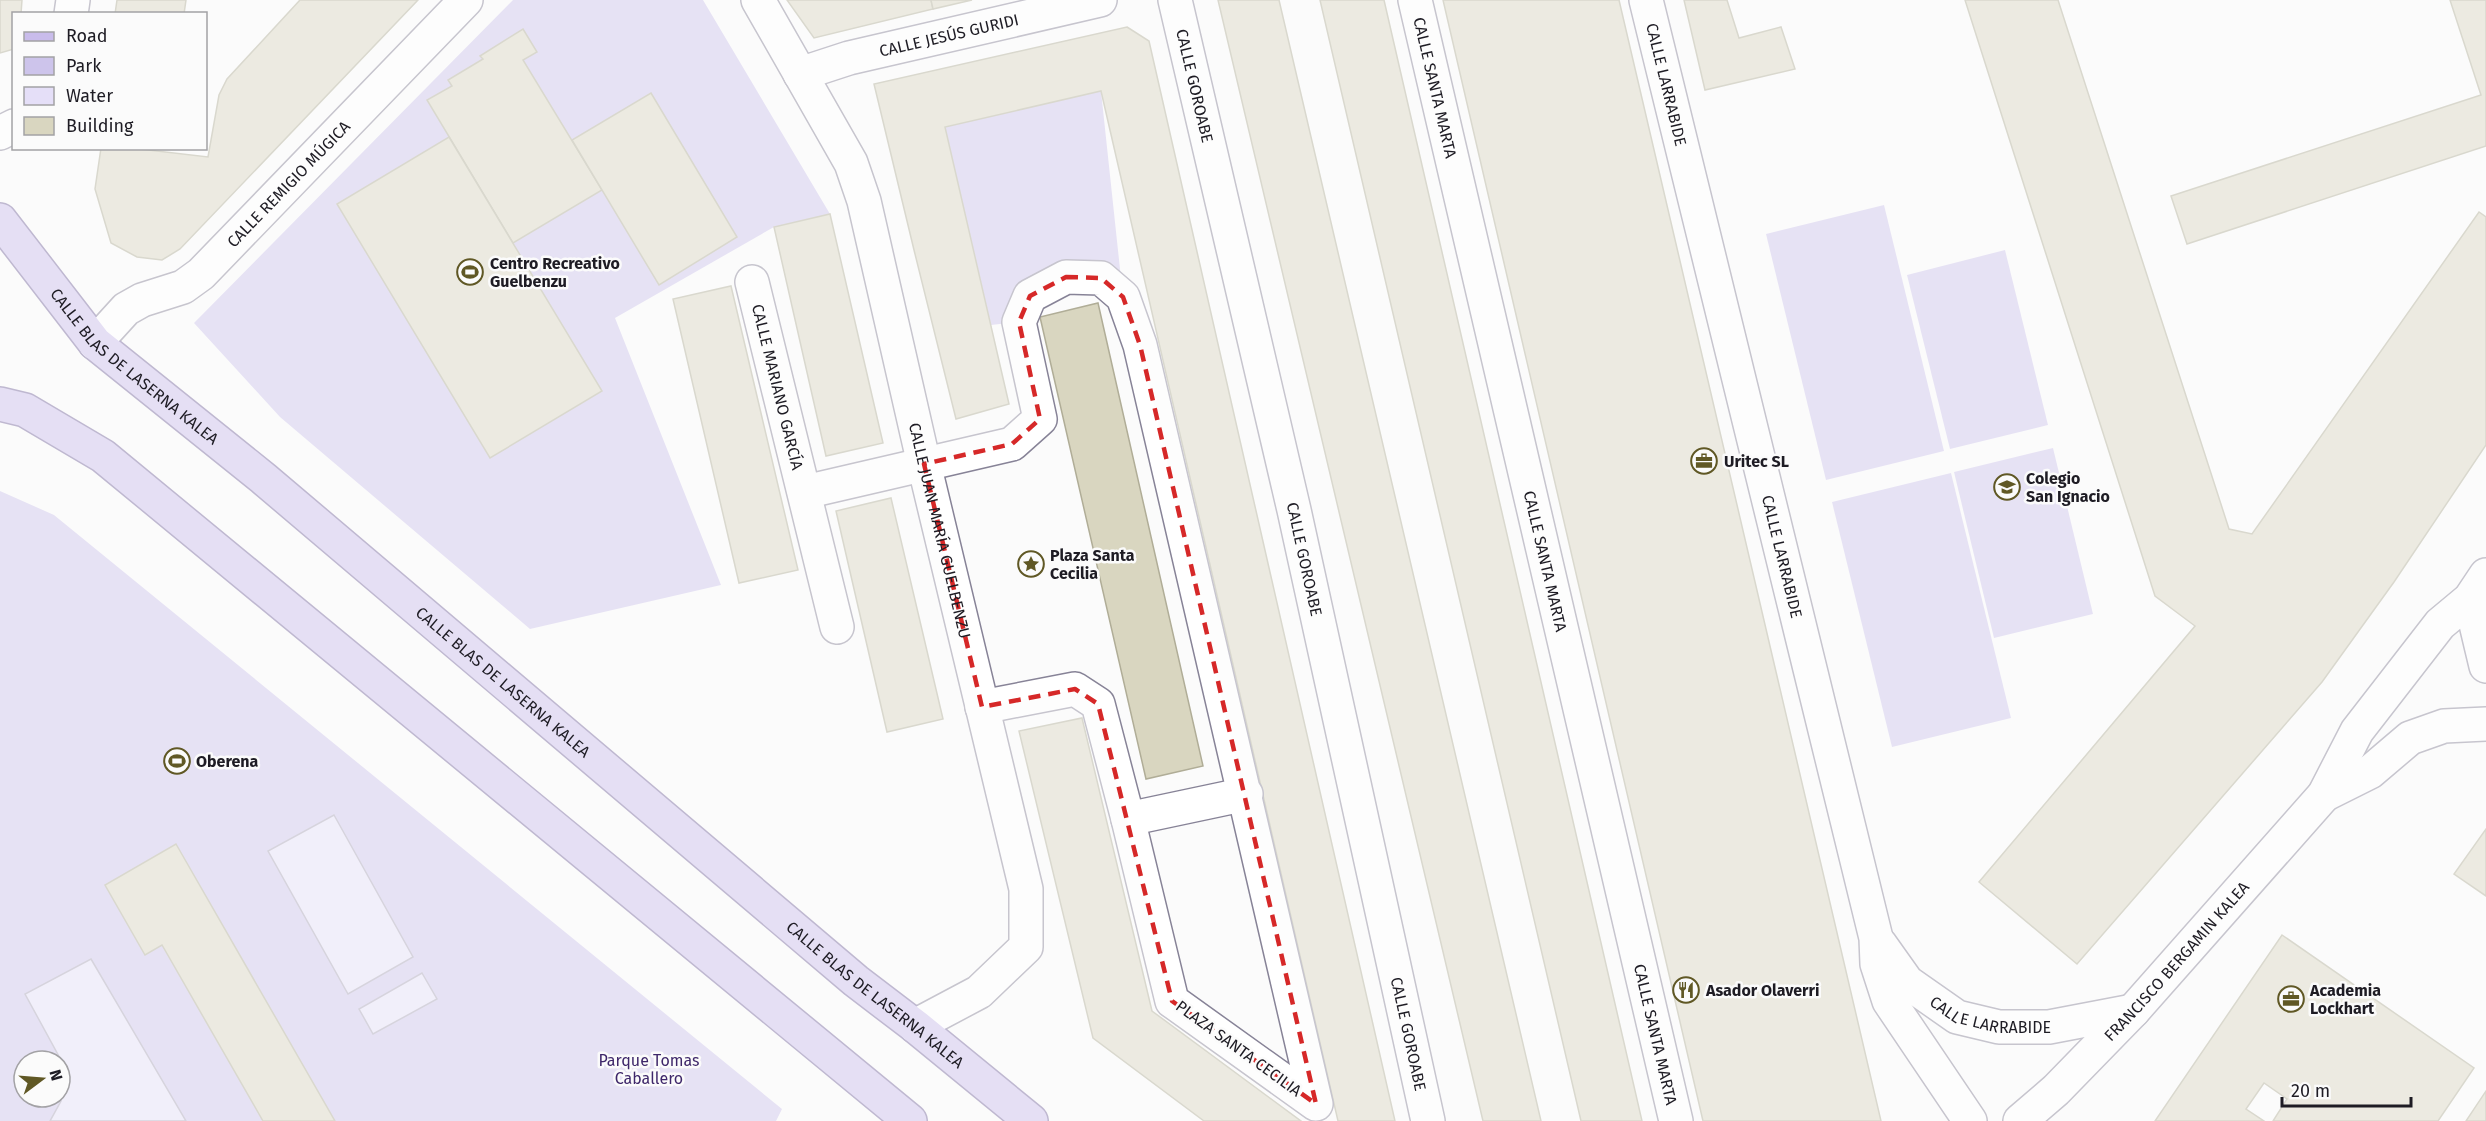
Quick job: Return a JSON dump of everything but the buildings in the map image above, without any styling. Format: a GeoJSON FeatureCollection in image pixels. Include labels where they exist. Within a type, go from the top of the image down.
{"type":"FeatureCollection","features":[{"type":"Feature","properties":{"kind":"main road","name":"CALLE BLAS DE LASERNA KALEA"},"geometry":{"type":"LineString","coordinates":[[0,220],[94,343],[263,478],[856,981],[1031,1121]]}},
{"type":"Feature","properties":{"kind":"main road"},"geometry":{"type":"LineString","coordinates":[[0,404],[25,410],[103,456],[910,1121]]}},
{"type":"Feature","properties":{"kind":"street","name":"CALLE REMIGIO MÚGICA"},"geometry":{"type":"LineString","coordinates":[[94,343],[126,309],[142,300],[183,287],[201,274],[466,0]]}},
{"type":"Feature","properties":{"kind":"street","name":"CALLE JUAN MARÍA GUELBENZU"},"geometry":{"type":"LineString","coordinates":[[758,0],[851,163],[864,201],[924,464],[1026,889],[1026,946],[979,993],[915,1026]]}},
{"type":"Feature","properties":{"kind":"street","name":"CALLE JESÚS GURIDI"},"geometry":{"type":"LineString","coordinates":[[800,74],[849,58],[1030,8],[1100,0]]}},
{"type":"Feature","properties":{"kind":"street","name":"CALLE GOROABE"},"geometry":{"type":"LineString","coordinates":[[1175,0],[1291,499],[1428,1121]]}},
{"type":"Feature","properties":{"kind":"street","name":"CALLE SANTA MARTA"},"geometry":{"type":"LineString","coordinates":[[1414,0],[1676,1121]]}},
{"type":"Feature","properties":{"kind":"street","name":"CALLE LARRABIDE"},"geometry":{"type":"LineString","coordinates":[[1646,0],[1876,938],[1877,964],[1889,1001],[1970,1121]]}},
{"type":"Feature","properties":{"kind":"street","name":"PLAZA SANTA CECILIA"},"geometry":{"type":"LineString","coordinates":[[924,464],[1012,444],[1040,419],[1019,322],[1030,296],[1066,277],[1101,278],[1123,297],[1140,345],[1246,794],[1316,1104],[1172,1001],[1098,704],[1075,689],[982,707]]}},
{"type":"Feature","properties":{"kind":"street","name":"CALLE MARIANO GARCÍA"},"geometry":{"type":"LineString","coordinates":[[752,282],[837,627]]}},
{"type":"Feature","properties":{"kind":"street","name":"CALLE MARIANO GARCÍA"},"geometry":{"type":"LineString","coordinates":[[805,492],[924,464]]}},
{"type":"Feature","properties":{"kind":"street","name":"FRANCISCO BERGAMIN KALEA"},"geometry":{"type":"LineString","coordinates":[[2478,587],[2486,666]]}},
{"type":"Feature","properties":{"kind":"street","name":"FRANCISCO BERGAMIN KALEA"},"geometry":{"type":"LineString","coordinates":[[2020,1121],[2056,1090],[2133,1011],[2324,795],[2357,731],[2440,624],[2478,587]]}},
{"type":"Feature","properties":{"kind":"street","name":"FRANCISCO BERGAMIN KALEA"},"geometry":{"type":"LineString","coordinates":[[2324,795],[2370,772],[2410,738],[2444,726],[2486,724]]}},
{"type":"Feature","properties":{"kind":"street"},"geometry":{"type":"LineString","coordinates":[[1128,819],[1246,794]]}},
{"type":"Feature","properties":{"kind":"street","name":"CALLE LARRABIDE"},"geometry":{"type":"LineString","coordinates":[[1876,938],[1907,982],[1957,1017],[1999,1027],[2049,1027],[2133,1011]]}},
{"type":"Feature","properties":{"kind":"highlighted area"},"geometry":{"type":"Polygon","coordinates":[[[1066,277],[1101,278],[1123,297],[1140,345],[1316,1104],[1172,1001],[1098,704],[1075,689],[982,707],[924,464],[1012,444],[1040,419],[1019,322],[1030,296],[1066,277]]]}},
{"type":"Feature","properties":{"kind":"green space","name":"Centro Recreativo Guelbenzu"},"geometry":{"type":"Polygon","coordinates":[[[513,0],[703,0],[830,214],[774,227],[615,318],[721,585],[530,629],[280,417],[194,323],[513,0]]]}},
{"type":"Feature","properties":{"kind":"green space"},"geometry":{"type":"Polygon","coordinates":[[[1101,91],[1123,297],[1066,277],[1019,322],[991,325],[945,127],[1101,91]]]}},
{"type":"Feature","properties":{"kind":"green space"},"geometry":{"type":"Polygon","coordinates":[[[1884,205],[1944,451],[1826,480],[1766,234],[1884,205]]]}},
{"type":"Feature","properties":{"kind":"green space"},"geometry":{"type":"Polygon","coordinates":[[[2005,250],[2048,425],[1950,449],[1907,275],[2005,250]]]}},
{"type":"Feature","properties":{"kind":"green space"},"geometry":{"type":"Polygon","coordinates":[[[2053,448],[2093,614],[1994,638],[1954,472],[2053,448]]]}},
{"type":"Feature","properties":{"kind":"green space"},"geometry":{"type":"Polygon","coordinates":[[[1951,473],[2011,718],[1892,747],[1832,502],[1951,473]]]}},
{"type":"Feature","properties":{"kind":"green space","name":"Oberena"},"geometry":{"type":"Polygon","coordinates":[[[0,491],[54,515],[782,1109],[776,1121],[0,1121],[0,491]]]}},
{"type":"Feature","properties":{"kind":"water"},"geometry":{"type":"Polygon","coordinates":[[[334,815],[413,957],[348,994],[268,851],[334,815]]]}},
{"type":"Feature","properties":{"kind":"water"},"geometry":{"type":"Polygon","coordinates":[[[91,959],[186,1121],[50,1121],[57,1109],[72,1109],[72,1049],[55,1049],[25,994],[91,959]]]}},
{"type":"Feature","properties":{"kind":"water"},"geometry":{"type":"Polygon","coordinates":[[[422,973],[437,999],[373,1034],[359,1009],[422,973]]]}},
{"type":"Feature","properties":{"kind":"place","name":"Centro Recreativo Guelbenzu"},"geometry":{"type":"Point","coordinates":[470,272]}},
{"type":"Feature","properties":{"kind":"place","name":"Uritec SL"},"geometry":{"type":"Point","coordinates":[1704,461]}},
{"type":"Feature","properties":{"kind":"place","name":"Colegio San Ignacio"},"geometry":{"type":"Point","coordinates":[2007,487]}},
{"type":"Feature","properties":{"kind":"place","name":"Plaza Santa Cecilia"},"geometry":{"type":"Point","coordinates":[1031,564]}},
{"type":"Feature","properties":{"kind":"place","name":"Oberena"},"geometry":{"type":"Point","coordinates":[177,761]}},
{"type":"Feature","properties":{"kind":"place","name":"Asador Olaverri"},"geometry":{"type":"Point","coordinates":[1686,990]}},
{"type":"Feature","properties":{"kind":"place","name":"Academia Lockhart"},"geometry":{"type":"Point","coordinates":[2291,999]}},
{"type":"Feature","properties":{"kind":"park label","name":"Parque Tomas Caballero"},"geometry":{"type":"Point","coordinates":[649,1069]}}]}
